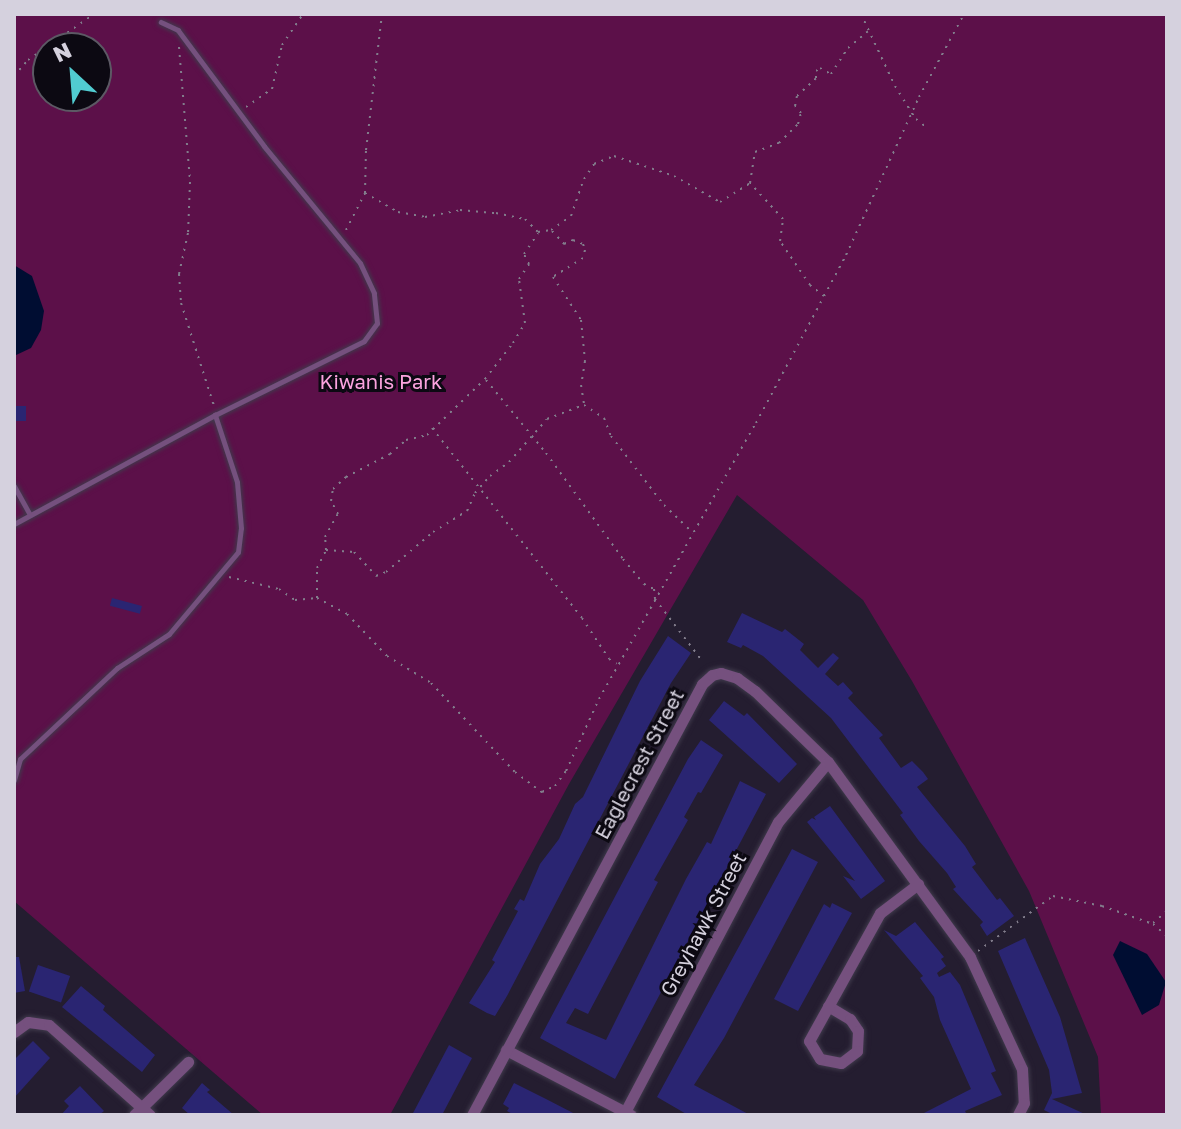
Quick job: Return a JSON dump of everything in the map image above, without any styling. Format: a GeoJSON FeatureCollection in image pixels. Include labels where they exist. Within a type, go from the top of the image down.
{"type":"FeatureCollection","features":[{"type":"Feature","properties":{"kind":"street","name":"Eaglecrest Street"},"geometry":{"type":"LineString","coordinates":[[472,1115],[702,684],[712,675],[737,678],[755,691],[828,762],[970,957],[1022,1069],[1024,1103],[1018,1115]]}},
{"type":"Feature","properties":{"kind":"street","name":"Greyhawk Street"},"geometry":{"type":"LineString","coordinates":[[628,1113],[778,822],[828,762]]}},
{"type":"Feature","properties":{"kind":"street"},"geometry":{"type":"LineString","coordinates":[[828,1006],[850,1019],[858,1031],[857,1051],[841,1063],[820,1059],[809,1041],[828,1006],[880,913],[918,884]]}},
{"type":"Feature","properties":{"kind":"street"},"geometry":{"type":"LineString","coordinates":[[14,1032],[28,1022],[49,1025],[142,1113],[188,1062]]}},
{"type":"Feature","properties":{"kind":"street"},"geometry":{"type":"LineString","coordinates":[[506,1050],[628,1113]]}},
{"type":"Feature","properties":{"kind":"lane"},"geometry":{"type":"LineString","coordinates":[[14,524],[215,415],[364,341],[373,332],[377,307],[366,273],[178,30],[161,22]]}},
{"type":"Feature","properties":{"kind":"lane"},"geometry":{"type":"LineString","coordinates":[[14,780],[17,757],[117,668],[154,647],[169,634],[238,552],[241,506],[229,452],[215,415]]}},
{"type":"Feature","properties":{"kind":"lane"},"geometry":{"type":"LineString","coordinates":[[14,486],[30,515]]}},
{"type":"Feature","properties":{"kind":"path"},"geometry":{"type":"LineString","coordinates":[[14,76],[28,60],[94,14]]}},
{"type":"Feature","properties":{"kind":"path"},"geometry":{"type":"LineString","coordinates":[[239,112],[272,89],[282,45],[303,14]]}},
{"type":"Feature","properties":{"kind":"path"},"geometry":{"type":"LineString","coordinates":[[342,239],[365,193],[366,150],[382,14]]}},
{"type":"Feature","properties":{"kind":"path"},"geometry":{"type":"LineString","coordinates":[[861,14],[912,113],[927,128]]}},
{"type":"Feature","properties":{"kind":"path"},"geometry":{"type":"LineString","coordinates":[[221,574],[279,589],[295,600],[317,598],[347,614],[387,656],[431,683],[515,772],[542,792],[555,786],[566,771],[618,664],[824,296],[912,113],[964,14]]}},
{"type":"Feature","properties":{"kind":"path"},"geometry":{"type":"LineString","coordinates":[[178,30],[190,182],[188,233],[179,274],[181,303],[215,415]]}},
{"type":"Feature","properties":{"kind":"path"},"geometry":{"type":"LineString","coordinates":[[317,598],[317,568],[326,550],[325,537],[338,514],[331,501],[333,489],[346,477],[390,454],[406,440],[427,435],[485,379],[525,323],[519,279],[529,264],[524,254],[538,232],[551,230],[571,216],[584,179],[594,164],[614,156],[674,176],[720,202],[750,183],[755,152],[779,143],[798,124],[801,113],[795,106],[797,96],[816,78],[816,71],[820,68],[831,74],[848,48],[868,31]]}},
{"type":"Feature","properties":{"kind":"path"},"geometry":{"type":"LineString","coordinates":[[750,183],[783,219],[780,241],[810,285],[824,296]]}},
{"type":"Feature","properties":{"kind":"path"},"geometry":{"type":"LineString","coordinates":[[365,193],[398,212],[425,217],[460,210],[496,213],[525,219],[538,232]]}},
{"type":"Feature","properties":{"kind":"path"},"geometry":{"type":"LineString","coordinates":[[551,230],[564,244],[573,240],[583,244],[585,250],[583,258],[553,277],[581,320],[585,361],[581,385],[584,405],[604,418],[611,436],[648,479],[664,505],[693,533]]}},
{"type":"Feature","properties":{"kind":"path"},"geometry":{"type":"LineString","coordinates":[[485,379],[533,437],[623,559],[644,584],[654,589],[655,599],[703,662]]}},
{"type":"Feature","properties":{"kind":"path"},"geometry":{"type":"LineString","coordinates":[[326,550],[354,552],[376,576],[386,572],[433,532],[467,511],[480,488],[533,437],[547,419],[584,405]]}},
{"type":"Feature","properties":{"kind":"path"},"geometry":{"type":"LineString","coordinates":[[432,428],[582,618],[609,659],[618,664]]}},
{"type":"Feature","properties":{"kind":"path"},"geometry":{"type":"LineString","coordinates":[[970,957],[1053,896],[1102,906],[1153,924],[1167,936]]}},
{"type":"Feature","properties":{"kind":"path"},"geometry":{"type":"LineString","coordinates":[[1153,924],[1167,911]]}},
{"type":"Feature","properties":{"kind":"green space","name":"Kiwanis Park"},"geometry":{"type":"Polygon","coordinates":[[[14,14],[1167,14],[1167,1115],[1101,1115],[1098,1057],[1029,891],[912,681],[863,600],[737,495],[569,784],[390,1115],[263,1115],[14,901],[14,14]]]}},
{"type":"Feature","properties":{"kind":"water"},"geometry":{"type":"Polygon","coordinates":[[[14,265],[32,276],[44,311],[41,330],[31,348],[14,356],[14,265]]]}},
{"type":"Feature","properties":{"kind":"water"},"geometry":{"type":"Polygon","coordinates":[[[1120,941],[1147,954],[1166,982],[1159,1005],[1142,1015],[1113,955],[1120,941]]]}},
{"type":"Feature","properties":{"kind":"building"},"geometry":{"type":"Polygon","coordinates":[[[14,406],[26,406],[26,421],[14,421],[14,406]]]}},
{"type":"Feature","properties":{"kind":"building"},"geometry":{"type":"Polygon","coordinates":[[[112,598],[142,606],[140,614],[110,606],[112,598]]]}},
{"type":"Feature","properties":{"kind":"building"},"geometry":{"type":"Polygon","coordinates":[[[742,613],[782,632],[785,629],[804,644],[800,650],[818,668],[833,653],[839,658],[825,674],[838,686],[843,682],[853,693],[848,698],[883,735],[879,738],[901,768],[912,761],[923,772],[928,779],[917,787],[965,846],[976,864],[972,867],[997,900],[1000,898],[1014,916],[987,936],[980,925],[983,922],[953,889],[956,887],[947,873],[919,841],[900,815],[903,813],[831,718],[763,656],[743,645],[741,648],[727,642],[742,613]]]}},
{"type":"Feature","properties":{"kind":"building"},"geometry":{"type":"Polygon","coordinates":[[[668,636],[691,653],[671,683],[507,996],[495,1016],[487,1013],[469,1003],[495,962],[492,960],[518,911],[514,909],[520,899],[524,901],[540,864],[559,839],[575,804],[583,797],[640,681],[668,636]]]}},
{"type":"Feature","properties":{"kind":"building"},"geometry":{"type":"Polygon","coordinates":[[[724,701],[744,716],[747,713],[797,764],[779,783],[709,720],[724,701]]]}},
{"type":"Feature","properties":{"kind":"building"},"geometry":{"type":"Polygon","coordinates":[[[701,740],[723,755],[684,817],[688,820],[654,880],[658,882],[588,1014],[575,1008],[566,1023],[606,1040],[686,879],[707,842],[711,844],[740,781],[766,794],[615,1079],[540,1038],[688,759],[701,740]]]}},
{"type":"Feature","properties":{"kind":"building"},"geometry":{"type":"Polygon","coordinates":[[[830,806],[885,881],[861,899],[843,876],[855,881],[807,822],[812,818],[816,820],[814,817],[830,806]]]}},
{"type":"Feature","properties":{"kind":"building"},"geometry":{"type":"Polygon","coordinates":[[[792,849],[818,862],[724,1038],[694,1085],[750,1115],[688,1115],[657,1097],[792,849]]]}},
{"type":"Feature","properties":{"kind":"building"},"geometry":{"type":"Polygon","coordinates":[[[832,903],[852,913],[798,1011],[774,999],[824,904],[830,908],[832,903]]]}},
{"type":"Feature","properties":{"kind":"building"},"geometry":{"type":"Polygon","coordinates":[[[915,922],[944,957],[941,959],[946,966],[937,973],[939,977],[950,972],[960,985],[996,1071],[991,1073],[1002,1095],[965,1111],[967,1115],[920,1115],[971,1089],[940,1020],[934,997],[920,978],[923,976],[884,930],[896,936],[915,922]]]}},
{"type":"Feature","properties":{"kind":"building"},"geometry":{"type":"Polygon","coordinates":[[[1025,938],[1060,1017],[1082,1093],[1052,1099],[1087,1115],[1054,1115],[1044,1110],[1052,1093],[1049,1070],[998,951],[1025,938]]]}},
{"type":"Feature","properties":{"kind":"building"},"geometry":{"type":"Polygon","coordinates":[[[14,957],[19,957],[25,991],[14,993],[14,957]]]}},
{"type":"Feature","properties":{"kind":"building"},"geometry":{"type":"Polygon","coordinates":[[[38,965],[70,976],[61,1003],[29,991],[38,965]]]}},
{"type":"Feature","properties":{"kind":"building"},"geometry":{"type":"Polygon","coordinates":[[[81,986],[105,1006],[103,1010],[155,1055],[142,1072],[62,1007],[81,986]]]}},
{"type":"Feature","properties":{"kind":"building"},"geometry":{"type":"Polygon","coordinates":[[[33,1041],[50,1058],[14,1098],[14,1060],[33,1041]]]}},
{"type":"Feature","properties":{"kind":"building"},"geometry":{"type":"Polygon","coordinates":[[[449,1045],[472,1058],[442,1115],[412,1115],[449,1045]]]}},
{"type":"Feature","properties":{"kind":"building"},"geometry":{"type":"Polygon","coordinates":[[[202,1083],[210,1090],[207,1092],[234,1115],[190,1115],[182,1108],[202,1083]]]}},
{"type":"Feature","properties":{"kind":"building"},"geometry":{"type":"Polygon","coordinates":[[[514,1083],[577,1115],[514,1115],[503,1104],[514,1083]]]}},
{"type":"Feature","properties":{"kind":"building"},"geometry":{"type":"Polygon","coordinates":[[[80,1086],[104,1111],[99,1115],[61,1115],[69,1106],[64,1101],[80,1086]]]}}]}
